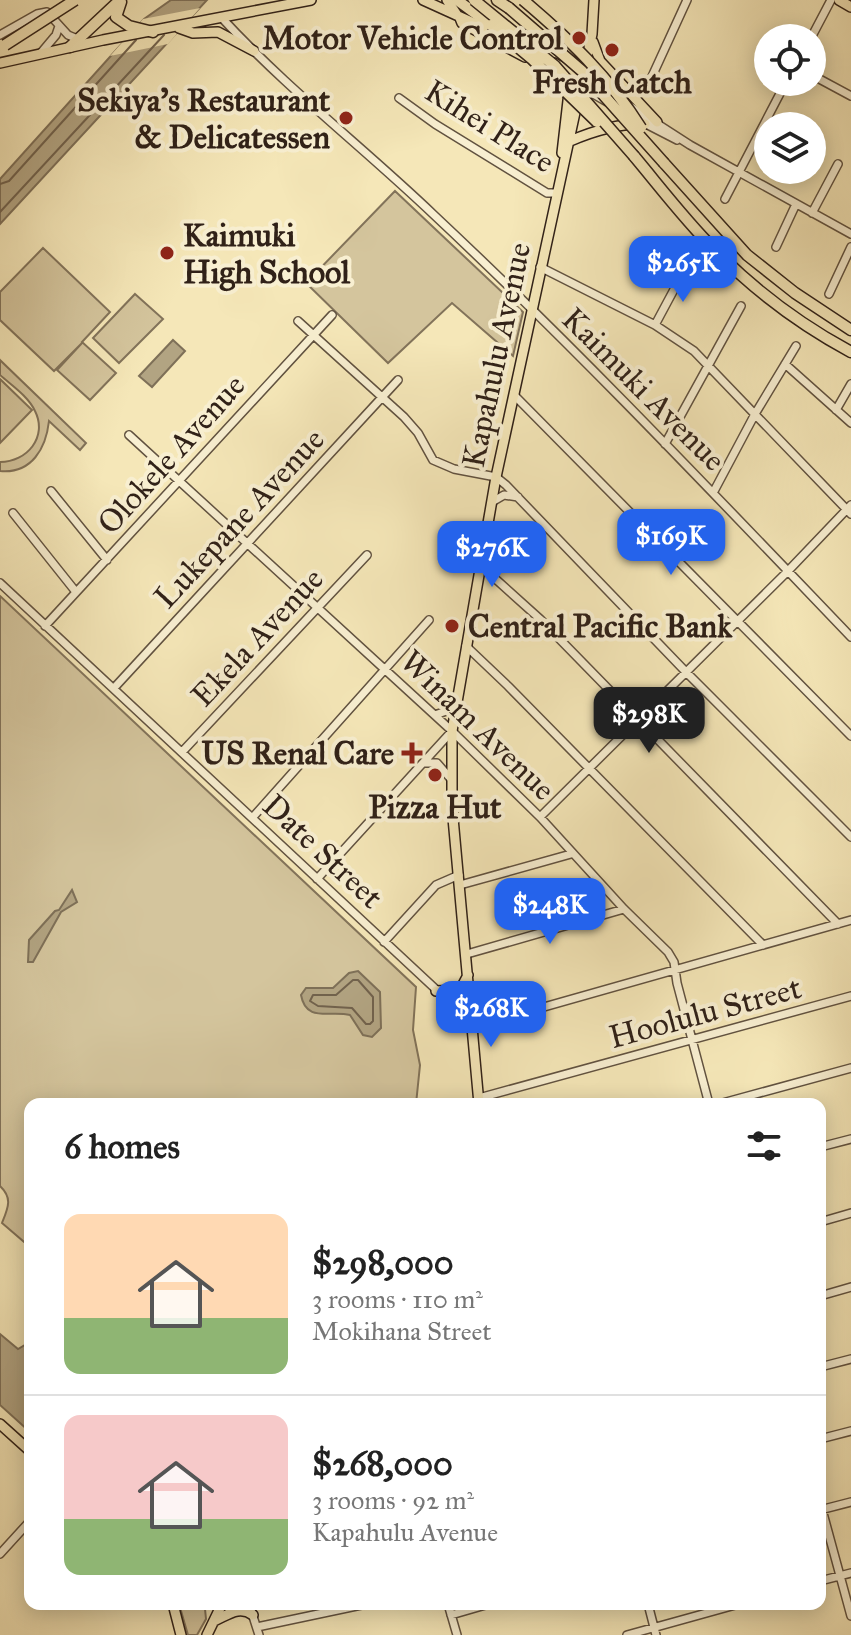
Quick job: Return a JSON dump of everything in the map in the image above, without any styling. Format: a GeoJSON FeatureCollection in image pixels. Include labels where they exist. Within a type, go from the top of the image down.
{"type":"FeatureCollection","features":[{"type":"Feature","properties":{"kind":"highway"},"geometry":{"type":"LineString","coordinates":[[2,42],[75,0]]}},
{"type":"Feature","properties":{"kind":"highway"},"geometry":{"type":"LineString","coordinates":[[121,0],[116,17],[132,32],[153,32]]}},
{"type":"Feature","properties":{"kind":"highway"},"geometry":{"type":"LineString","coordinates":[[74,43],[121,0]]}},
{"type":"Feature","properties":{"kind":"highway"},"geometry":{"type":"LineString","coordinates":[[457,0],[532,59],[634,156]]}},
{"type":"Feature","properties":{"kind":"highway"},"geometry":{"type":"LineString","coordinates":[[474,0],[555,66],[692,226],[744,277],[812,329],[851,352]]}},
{"type":"Feature","properties":{"kind":"highway"},"geometry":{"type":"LineString","coordinates":[[497,0],[582,71],[703,210],[747,255],[851,330]]}},
{"type":"Feature","properties":{"kind":"highway"},"geometry":{"type":"LineString","coordinates":[[523,0],[585,56],[627,105],[664,163]]}},
{"type":"Feature","properties":{"kind":"main road"},"geometry":{"type":"LineString","coordinates":[[153,32],[311,0]]}},
{"type":"Feature","properties":{"kind":"main road"},"geometry":{"type":"LineString","coordinates":[[423,0],[468,19],[577,85]]}},
{"type":"Feature","properties":{"kind":"main road"},"geometry":{"type":"LineString","coordinates":[[447,0],[462,23],[577,85]]}},
{"type":"Feature","properties":{"kind":"main road","name":"Kapahulu Avenue"},"geometry":{"type":"LineString","coordinates":[[479,1098],[450,778],[452,731],[496,477],[561,168],[570,141],[577,85],[592,34],[594,0]]}},
{"type":"Feature","properties":{"kind":"main road"},"geometry":{"type":"LineString","coordinates":[[595,18],[600,0]]}},
{"type":"Feature","properties":{"kind":"main road"},"geometry":{"type":"LineString","coordinates":[[839,0],[851,7]]}},
{"type":"Feature","properties":{"kind":"main road"},"geometry":{"type":"LineString","coordinates":[[182,26],[193,33],[218,32],[254,51]]}},
{"type":"Feature","properties":{"kind":"main road"},"geometry":{"type":"LineString","coordinates":[[0,63],[39,55],[74,43],[101,41],[132,32]]}},
{"type":"Feature","properties":{"kind":"main road"},"geometry":{"type":"LineString","coordinates":[[592,34],[600,61],[657,122]]}},
{"type":"Feature","properties":{"kind":"main road"},"geometry":{"type":"LineString","coordinates":[[561,168],[577,85]]}},
{"type":"Feature","properties":{"kind":"main road"},"geometry":{"type":"LineString","coordinates":[[570,141],[626,124],[645,124]]}},
{"type":"Feature","properties":{"kind":"main road"},"geometry":{"type":"LineString","coordinates":[[436,991],[460,990],[468,975]]}},
{"type":"Feature","properties":{"kind":"main road"},"geometry":{"type":"LineString","coordinates":[[0,1424],[24,1446]]}},
{"type":"Feature","properties":{"kind":"main road"},"geometry":{"type":"LineString","coordinates":[[175,1610],[181,1635]]}},
{"type":"Feature","properties":{"kind":"main road"},"geometry":{"type":"LineString","coordinates":[[207,1635],[219,1610]]}},
{"type":"Feature","properties":{"kind":"main road"},"geometry":{"type":"LineString","coordinates":[[214,1621],[237,1610],[253,1615]]}},
{"type":"Feature","properties":{"kind":"street"},"geometry":{"type":"LineString","coordinates":[[613,96],[641,89],[653,77],[687,0]]}},
{"type":"Feature","properties":{"kind":"street"},"geometry":{"type":"LineString","coordinates":[[818,24],[831,0]]}},
{"type":"Feature","properties":{"kind":"street"},"geometry":{"type":"LineString","coordinates":[[2,42],[42,13],[53,15],[74,43]]}},
{"type":"Feature","properties":{"kind":"street","name":"Kaimuki Avenue"},"geometry":{"type":"LineString","coordinates":[[221,17],[531,309],[851,637]]}},
{"type":"Feature","properties":{"kind":"street"},"geometry":{"type":"LineString","coordinates":[[39,55],[56,35],[59,26]]}},
{"type":"Feature","properties":{"kind":"street"},"geometry":{"type":"LineString","coordinates":[[826,83],[851,96]]}},
{"type":"Feature","properties":{"kind":"street"},"geometry":{"type":"LineString","coordinates":[[577,85],[613,96],[690,145]]}},
{"type":"Feature","properties":{"kind":"street"},"geometry":{"type":"LineString","coordinates":[[577,85],[851,234]]}},
{"type":"Feature","properties":{"kind":"street"},"geometry":{"type":"LineString","coordinates":[[725,199],[779,96]]}},
{"type":"Feature","properties":{"kind":"street","name":"Kihei Place"},"geometry":{"type":"LineString","coordinates":[[399,98],[435,124],[547,193],[556,193]]}},
{"type":"Feature","properties":{"kind":"street"},"geometry":{"type":"LineString","coordinates":[[812,213],[838,164]]}},
{"type":"Feature","properties":{"kind":"street"},"geometry":{"type":"LineString","coordinates":[[776,247],[796,204]]}},
{"type":"Feature","properties":{"kind":"street"},"geometry":{"type":"LineString","coordinates":[[829,294],[851,247]]}},
{"type":"Feature","properties":{"kind":"street"},"geometry":{"type":"LineString","coordinates":[[540,267],[655,325],[694,351],[850,509],[540,817]]}},
{"type":"Feature","properties":{"kind":"street"},"geometry":{"type":"LineString","coordinates":[[655,325],[685,269]]}},
{"type":"Feature","properties":{"kind":"street"},"geometry":{"type":"LineString","coordinates":[[665,444],[741,306]]}},
{"type":"Feature","properties":{"kind":"street","name":"Olokele Avenue"},"geometry":{"type":"LineString","coordinates":[[45,626],[332,315]]}},
{"type":"Feature","properties":{"kind":"street"},"geometry":{"type":"LineString","coordinates":[[298,321],[418,433],[433,460],[454,469],[496,477],[518,497],[685,671],[851,837]]}},
{"type":"Feature","properties":{"kind":"street"},"geometry":{"type":"LineString","coordinates":[[713,493],[796,346]]}},
{"type":"Feature","properties":{"kind":"street"},"geometry":{"type":"LineString","coordinates":[[785,364],[851,423]]}},
{"type":"Feature","properties":{"kind":"street","name":"Lukepane Avenue"},"geometry":{"type":"LineString","coordinates":[[114,688],[398,380]]}},
{"type":"Feature","properties":{"kind":"street"},"geometry":{"type":"LineString","coordinates":[[836,410],[851,384]]}},
{"type":"Feature","properties":{"kind":"street"},"geometry":{"type":"LineString","coordinates":[[514,395],[851,736]]}},
{"type":"Feature","properties":{"kind":"street","name":"Winam Avenue"},"geometry":{"type":"LineString","coordinates":[[129,435],[452,731],[540,817],[571,854],[668,952],[708,1098]]}},
{"type":"Feature","properties":{"kind":"street"},"geometry":{"type":"LineString","coordinates":[[51,491],[107,560]]}},
{"type":"Feature","properties":{"kind":"street"},"geometry":{"type":"LineString","coordinates":[[492,502],[504,495],[518,497]]}},
{"type":"Feature","properties":{"kind":"street"},"geometry":{"type":"LineString","coordinates":[[13,513],[76,592]]}},
{"type":"Feature","properties":{"kind":"street","name":"Ekela Avenue"},"geometry":{"type":"LineString","coordinates":[[182,752],[367,555]]}},
{"type":"Feature","properties":{"kind":"street"},"geometry":{"type":"LineString","coordinates":[[480,565],[540,619],[838,924]]}},
{"type":"Feature","properties":{"kind":"street","name":"Date Street"},"geometry":{"type":"LineString","coordinates":[[0,583],[472,1023]]}},
{"type":"Feature","properties":{"kind":"street"},"geometry":{"type":"LineString","coordinates":[[253,817],[429,620]]}},
{"type":"Feature","properties":{"kind":"street"},"geometry":{"type":"LineString","coordinates":[[466,646],[763,945]]}},
{"type":"Feature","properties":{"kind":"street"},"geometry":{"type":"LineString","coordinates":[[435,715],[449,710],[459,691]]}},
{"type":"Feature","properties":{"kind":"street"},"geometry":{"type":"LineString","coordinates":[[317,879],[452,731]]}},
{"type":"Feature","properties":{"kind":"street"},"geometry":{"type":"LineString","coordinates":[[424,763],[437,763],[450,778]]}},
{"type":"Feature","properties":{"kind":"street"},"geometry":{"type":"LineString","coordinates":[[384,942],[436,885],[571,854]]}},
{"type":"Feature","properties":{"kind":"street"},"geometry":{"type":"LineString","coordinates":[[467,954],[624,909]]}},
{"type":"Feature","properties":{"kind":"street"},"geometry":{"type":"LineString","coordinates":[[472,1023],[512,1016],[851,920]]}},
{"type":"Feature","properties":{"kind":"street","name":"Hoolulu Street"},"geometry":{"type":"LineString","coordinates":[[490,1098],[851,996]]}},
{"type":"Feature","properties":{"kind":"street"},"geometry":{"type":"LineString","coordinates":[[741,1098],[851,1068]]}},
{"type":"Feature","properties":{"kind":"street"},"geometry":{"type":"LineString","coordinates":[[826,1145],[851,1139]]}},
{"type":"Feature","properties":{"kind":"street"},"geometry":{"type":"LineString","coordinates":[[826,1220],[851,1213]]}},
{"type":"Feature","properties":{"kind":"street"},"geometry":{"type":"LineString","coordinates":[[826,1294],[851,1287]]}},
{"type":"Feature","properties":{"kind":"street"},"geometry":{"type":"LineString","coordinates":[[826,1365],[851,1359]]}},
{"type":"Feature","properties":{"kind":"street"},"geometry":{"type":"LineString","coordinates":[[826,1437],[851,1431]]}},
{"type":"Feature","properties":{"kind":"street"},"geometry":{"type":"LineString","coordinates":[[826,1506],[851,1502]]}},
{"type":"Feature","properties":{"kind":"street"},"geometry":{"type":"LineString","coordinates":[[826,1525],[851,1616]]}},
{"type":"Feature","properties":{"kind":"street"},"geometry":{"type":"LineString","coordinates":[[0,1554],[24,1528]]}},
{"type":"Feature","properties":{"kind":"street"},"geometry":{"type":"LineString","coordinates":[[826,1580],[851,1573]]}},
{"type":"Feature","properties":{"kind":"street"},"geometry":{"type":"LineString","coordinates":[[251,1610],[258,1631],[342,1610]]}},
{"type":"Feature","properties":{"kind":"street"},"geometry":{"type":"LineString","coordinates":[[450,1610],[457,1635]]}},
{"type":"Feature","properties":{"kind":"street"},"geometry":{"type":"LineString","coordinates":[[451,1615],[468,1610]]}},
{"type":"Feature","properties":{"kind":"street"},"geometry":{"type":"LineString","coordinates":[[650,1610],[655,1631]]}},
{"type":"Feature","properties":{"kind":"street"},"geometry":{"type":"LineString","coordinates":[[627,1635],[655,1631],[720,1610]]}},
{"type":"Feature","properties":{"kind":"shaded area"},"geometry":{"type":"Polygon","coordinates":[[[395,191],[523,312],[513,356],[452,303],[388,363],[306,283],[395,191]]]}},
{"type":"Feature","properties":{"kind":"shaded area"},"geometry":{"type":"Polygon","coordinates":[[[43,248],[110,312],[82,342],[116,373],[90,400],[57,370],[82,343],[54,371],[0,320],[0,292],[43,248]]]}},
{"type":"Feature","properties":{"kind":"shaded area"},"geometry":{"type":"Polygon","coordinates":[[[135,294],[163,319],[119,363],[93,338],[135,294]]]}},
{"type":"Feature","properties":{"kind":"shaded area"},"geometry":{"type":"Polygon","coordinates":[[[0,360],[86,443],[80,450],[49,421],[45,441],[29,464],[11,471],[0,471],[0,462],[19,458],[26,453],[37,439],[39,430],[32,406],[0,375],[0,360]]]}},
{"type":"Feature","properties":{"kind":"shaded area"},"geometry":{"type":"Polygon","coordinates":[[[0,379],[32,410],[0,443],[0,379]]]}},
{"type":"Feature","properties":{"kind":"shaded area"},"geometry":{"type":"Polygon","coordinates":[[[0,596],[416,987],[413,1030],[420,1065],[417,1098],[24,1098],[24,1242],[2,1223],[8,1203],[7,1195],[0,1186],[0,596]]]}},
{"type":"Feature","properties":{"kind":"shaded area"},"geometry":{"type":"Polygon","coordinates":[[[181,1610],[205,1610],[206,1619],[197,1635],[188,1635],[181,1610]]]}},
{"type":"Feature","properties":{"kind":"water"},"geometry":{"type":"Polygon","coordinates":[[[171,0],[207,0],[0,224],[0,179],[144,19],[171,0]]]}},
{"type":"Feature","properties":{"kind":"water"},"geometry":{"type":"Polygon","coordinates":[[[173,340],[185,351],[152,387],[139,376],[173,340]]]}},
{"type":"Feature","properties":{"kind":"water"},"geometry":{"type":"Polygon","coordinates":[[[72,890],[77,902],[61,912],[33,962],[28,962],[29,940],[59,910],[72,890]]]}},
{"type":"Feature","properties":{"kind":"water"},"geometry":{"type":"Polygon","coordinates":[[[358,971],[380,992],[381,1028],[372,1037],[363,1035],[350,1015],[313,1012],[304,1004],[301,995],[306,988],[333,988],[349,973],[358,971]]]}},
{"type":"Feature","properties":{"kind":"water"},"geometry":{"type":"Polygon","coordinates":[[[0,1334],[18,1349],[24,1346],[24,1427],[0,1405],[0,1334]]]}},
{"type":"Feature","properties":{"kind":"pier"},"geometry":{"type":"Polygon","coordinates":[[[200,8],[168,44],[110,56],[143,19],[200,8]]]}},
{"type":"Feature","properties":{"kind":"place","name":"Motor Vehicle Control"},"geometry":{"type":"Point","coordinates":[579,38]}},
{"type":"Feature","properties":{"kind":"place","name":"Fresh Catch"},"geometry":{"type":"Point","coordinates":[612,50]}},
{"type":"Feature","properties":{"kind":"place","name":"Sekiya's Restaurant & Delicatessen"},"geometry":{"type":"Point","coordinates":[346,118]}},
{"type":"Feature","properties":{"kind":"place","name":"Kaimuki High School"},"geometry":{"type":"Point","coordinates":[167,253]}},
{"type":"Feature","properties":{"kind":"place","name":"Central Pacific Bank"},"geometry":{"type":"Point","coordinates":[452,626]}},
{"type":"Feature","properties":{"kind":"place","name":"US Renal Care"},"geometry":{"type":"Point","coordinates":[412,753]}},
{"type":"Feature","properties":{"kind":"place","name":"Pizza Hut"},"geometry":{"type":"Point","coordinates":[435,775]}}]}
